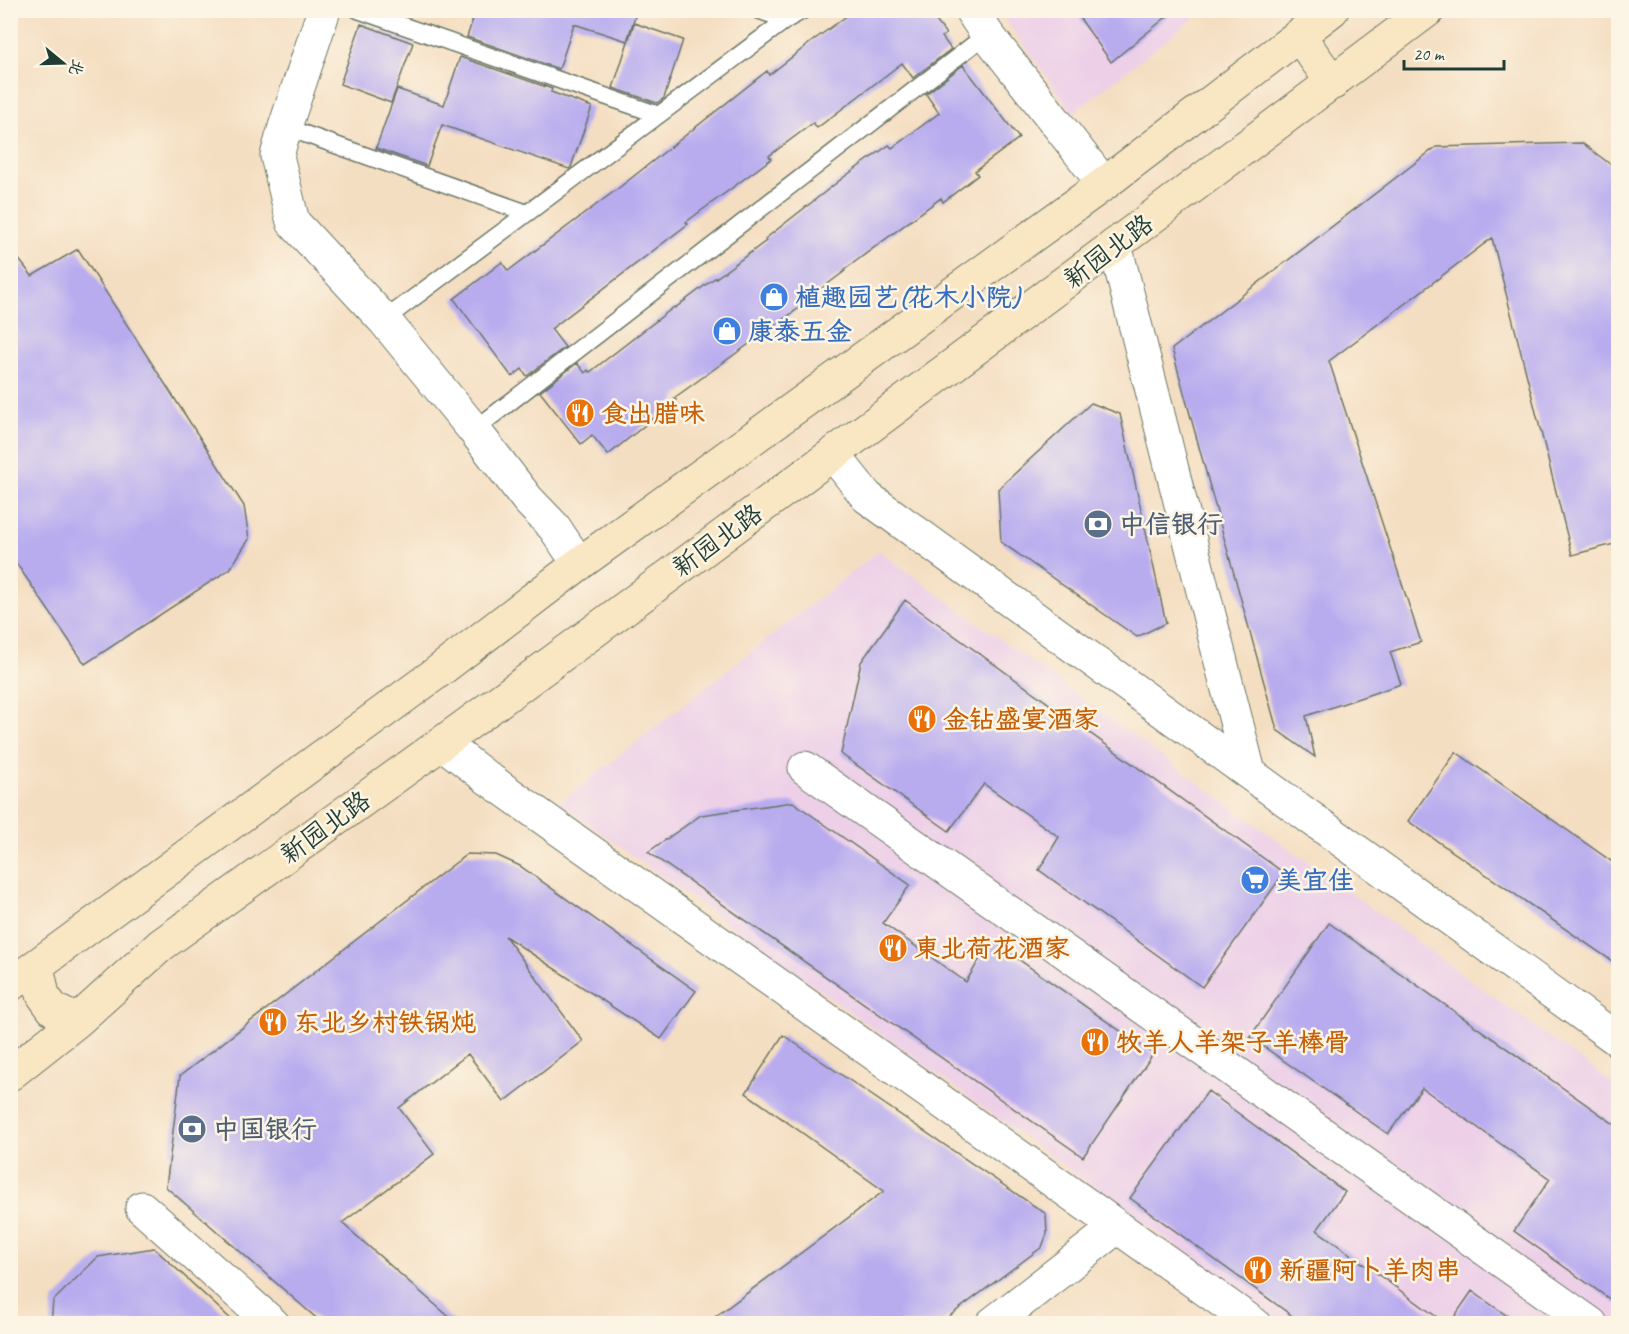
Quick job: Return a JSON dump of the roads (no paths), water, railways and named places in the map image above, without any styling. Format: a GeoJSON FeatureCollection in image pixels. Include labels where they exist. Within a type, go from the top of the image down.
{"type":"FeatureCollection","features":[{"type":"Feature","properties":{"kind":"main road"},"geometry":{"type":"LineString","coordinates":[[10,985],[435,674],[579,564],[1104,184],[1332,10]]}},
{"type":"Feature","properties":{"kind":"main road","name":"新园北路"},"geometry":{"type":"LineString","coordinates":[[10,1074],[77,1021],[162,945],[442,743],[1428,11]]}},
{"type":"Feature","properties":{"kind":"main road"},"geometry":{"type":"LineString","coordinates":[[1299,36],[1333,83]]}},
{"type":"Feature","properties":{"kind":"main road"},"geometry":{"type":"LineString","coordinates":[[37,966],[43,995],[53,1009],[77,1021]]}},
{"type":"Feature","properties":{"kind":"street"},"geometry":{"type":"LineString","coordinates":[[324,10],[277,156],[293,222],[384,320],[528,500],[554,527],[579,564]]}},
{"type":"Feature","properties":{"kind":"street"},"geometry":{"type":"LineString","coordinates":[[979,22],[1104,184]]}},
{"type":"Feature","properties":{"kind":"street"},"geometry":{"type":"LineString","coordinates":[[1115,245],[1249,772]]}},
{"type":"Feature","properties":{"kind":"street"},"geometry":{"type":"LineString","coordinates":[[833,454],[867,497],[1618,1040]]}},
{"type":"Feature","properties":{"kind":"street"},"geometry":{"type":"LineString","coordinates":[[442,743],[505,791],[1254,1323]]}},
{"type":"Feature","properties":{"kind":"street"},"geometry":{"type":"LineString","coordinates":[[805,768],[1591,1323]]}},
{"type":"Feature","properties":{"kind":"street"},"geometry":{"type":"LineString","coordinates":[[142,1208],[273,1323]]}},
{"type":"Feature","properties":{"kind":"street"},"geometry":{"type":"LineString","coordinates":[[992,1323],[1117,1227]]}},
{"type":"Feature","properties":{"kind":"lane"},"geometry":{"type":"LineString","coordinates":[[358,10],[659,115]]}},
{"type":"Feature","properties":{"kind":"lane"},"geometry":{"type":"LineString","coordinates":[[758,10],[786,20]]}},
{"type":"Feature","properties":{"kind":"lane"},"geometry":{"type":"LineString","coordinates":[[384,320],[786,20],[804,10]]}},
{"type":"Feature","properties":{"kind":"lane"},"geometry":{"type":"LineString","coordinates":[[474,430],[979,22]]}},
{"type":"Feature","properties":{"kind":"lane"},"geometry":{"type":"LineString","coordinates":[[285,127],[527,213]]}},
{"type":"Feature","properties":{"kind":"place","name":"植趣园艺(花木小院)"},"geometry":{"type":"Point","coordinates":[774,297]}},
{"type":"Feature","properties":{"kind":"place","name":"康泰五金"},"geometry":{"type":"Point","coordinates":[727,331]}},
{"type":"Feature","properties":{"kind":"place","name":"食出腊味"},"geometry":{"type":"Point","coordinates":[580,413]}},
{"type":"Feature","properties":{"kind":"place","name":"中信银行"},"geometry":{"type":"Point","coordinates":[1098,524]}},
{"type":"Feature","properties":{"kind":"place","name":"金钻盛宴酒家"},"geometry":{"type":"Point","coordinates":[922,719]}},
{"type":"Feature","properties":{"kind":"place","name":"美宜佳"},"geometry":{"type":"Point","coordinates":[1255,880]}},
{"type":"Feature","properties":{"kind":"place","name":"東北荷花酒家"},"geometry":{"type":"Point","coordinates":[893,948]}},
{"type":"Feature","properties":{"kind":"place","name":"东北乡村铁锅炖"},"geometry":{"type":"Point","coordinates":[273,1022]}},
{"type":"Feature","properties":{"kind":"place","name":"牧羊人羊架子羊棒骨"},"geometry":{"type":"Point","coordinates":[1095,1042]}},
{"type":"Feature","properties":{"kind":"place","name":"中国银行"},"geometry":{"type":"Point","coordinates":[192,1129]}},
{"type":"Feature","properties":{"kind":"place","name":"新疆阿卜羊肉串"},"geometry":{"type":"Point","coordinates":[1258,1270]}}]}
